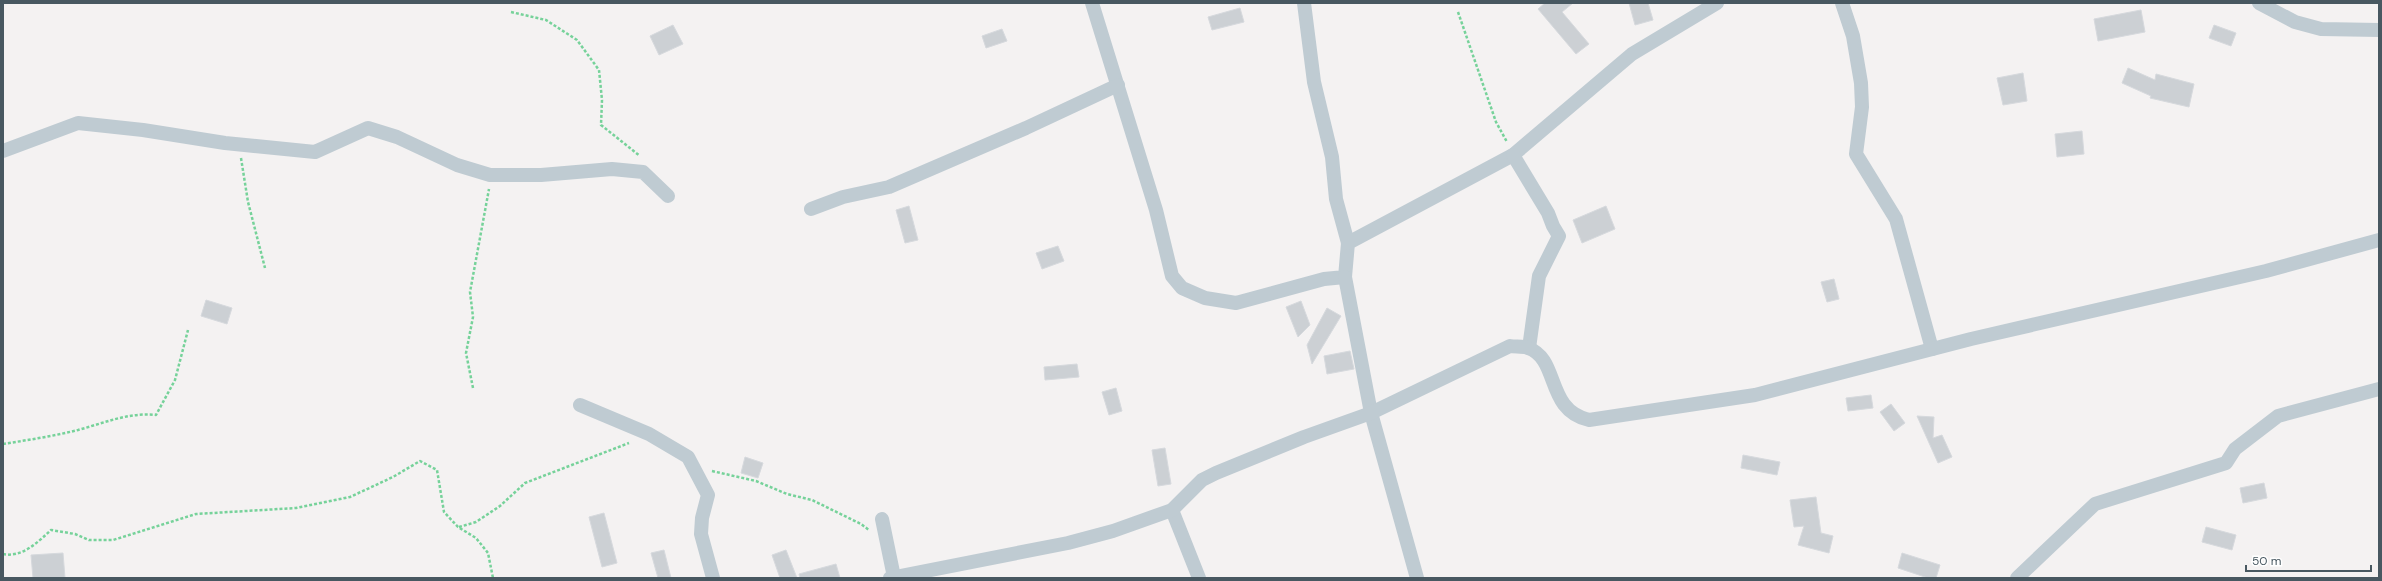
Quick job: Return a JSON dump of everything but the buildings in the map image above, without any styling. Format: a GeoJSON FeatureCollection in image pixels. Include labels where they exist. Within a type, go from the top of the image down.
{"type":"FeatureCollection","features":[{"type":"Feature","properties":{"kind":"street"},"geometry":{"type":"LineString","coordinates":[[1092,3],[1156,210],[1172,276],[1182,288],[1205,298],[1236,303],[1324,278],[1345,277]]}},
{"type":"Feature","properties":{"kind":"street"},"geometry":{"type":"LineString","coordinates":[[1304,3],[1314,82],[1332,157],[1336,200],[1348,243],[1345,277],[1371,413],[1417,578]]}},
{"type":"Feature","properties":{"kind":"street"},"geometry":{"type":"LineString","coordinates":[[1348,243],[1513,155],[1632,54],[1717,3]]}},
{"type":"Feature","properties":{"kind":"street"},"geometry":{"type":"LineString","coordinates":[[1842,3],[1853,36],[1861,83],[1862,107],[1856,154],[1896,219],[1932,349]]}},
{"type":"Feature","properties":{"kind":"street"},"geometry":{"type":"LineString","coordinates":[[2259,3],[2295,22],[2321,29],[2379,30]]}},
{"type":"Feature","properties":{"kind":"street"},"geometry":{"type":"LineString","coordinates":[[811,209],[842,197],[894,184],[1026,128],[1118,85]]}},
{"type":"Feature","properties":{"kind":"street"},"geometry":{"type":"LineString","coordinates":[[3,151],[78,123],[239,144],[315,152],[339,139],[368,128],[397,137],[457,165],[490,174],[541,175],[612,169],[643,172],[668,196]]}},
{"type":"Feature","properties":{"kind":"street"},"geometry":{"type":"LineString","coordinates":[[1513,155],[1548,212],[1553,226],[1559,236],[1539,276],[1529,348]]}},
{"type":"Feature","properties":{"kind":"street"},"geometry":{"type":"LineString","coordinates":[[882,519],[892,578],[1068,543],[1113,531],[1172,510],[1202,480],[1216,473],[1297,440],[1371,413],[1510,346],[1529,348],[1543,358],[1562,403],[1570,412],[1589,420],[1755,395],[1932,349],[2266,272],[2379,240]]}},
{"type":"Feature","properties":{"kind":"street"},"geometry":{"type":"LineString","coordinates":[[2017,578],[2095,504],[2226,463],[2235,449],[2278,416],[2379,390]]}},
{"type":"Feature","properties":{"kind":"street"},"geometry":{"type":"LineString","coordinates":[[580,405],[650,434],[688,457],[708,495],[702,518],[701,534],[713,578]]}},
{"type":"Feature","properties":{"kind":"street"},"geometry":{"type":"LineString","coordinates":[[1172,510],[1199,578]]}},
{"type":"Feature","properties":{"kind":"path"},"geometry":{"type":"LineString","coordinates":[[511,12],[546,20],[577,40],[599,70],[602,100],[601,125],[641,156],[645,162]]}},
{"type":"Feature","properties":{"kind":"path"},"geometry":{"type":"LineString","coordinates":[[1458,12],[1496,122],[1513,155]]}},
{"type":"Feature","properties":{"kind":"path"},"geometry":{"type":"LineString","coordinates":[[239,144],[248,202],[265,268]]}},
{"type":"Feature","properties":{"kind":"path"},"geometry":{"type":"LineString","coordinates":[[473,388],[466,353],[473,317],[470,292],[490,174]]}},
{"type":"Feature","properties":{"kind":"path"},"geometry":{"type":"LineString","coordinates":[[3,444],[78,430],[115,418],[146,414],[156,415],[175,380],[188,330]]}},
{"type":"Feature","properties":{"kind":"path"},"geometry":{"type":"LineString","coordinates":[[458,527],[476,522],[500,506],[525,483],[650,434]]}},
{"type":"Feature","properties":{"kind":"path"},"geometry":{"type":"LineString","coordinates":[[688,457],[718,474],[756,481],[787,494],[812,500],[861,524],[887,544]]}},
{"type":"Feature","properties":{"kind":"path"},"geometry":{"type":"LineString","coordinates":[[3,554],[12,556],[34,546],[51,530],[75,534],[89,540],[114,540],[196,514],[246,510],[278,510],[350,497],[393,477],[420,461],[437,470],[444,512],[458,527],[476,538],[488,553],[493,578]]}}]}
